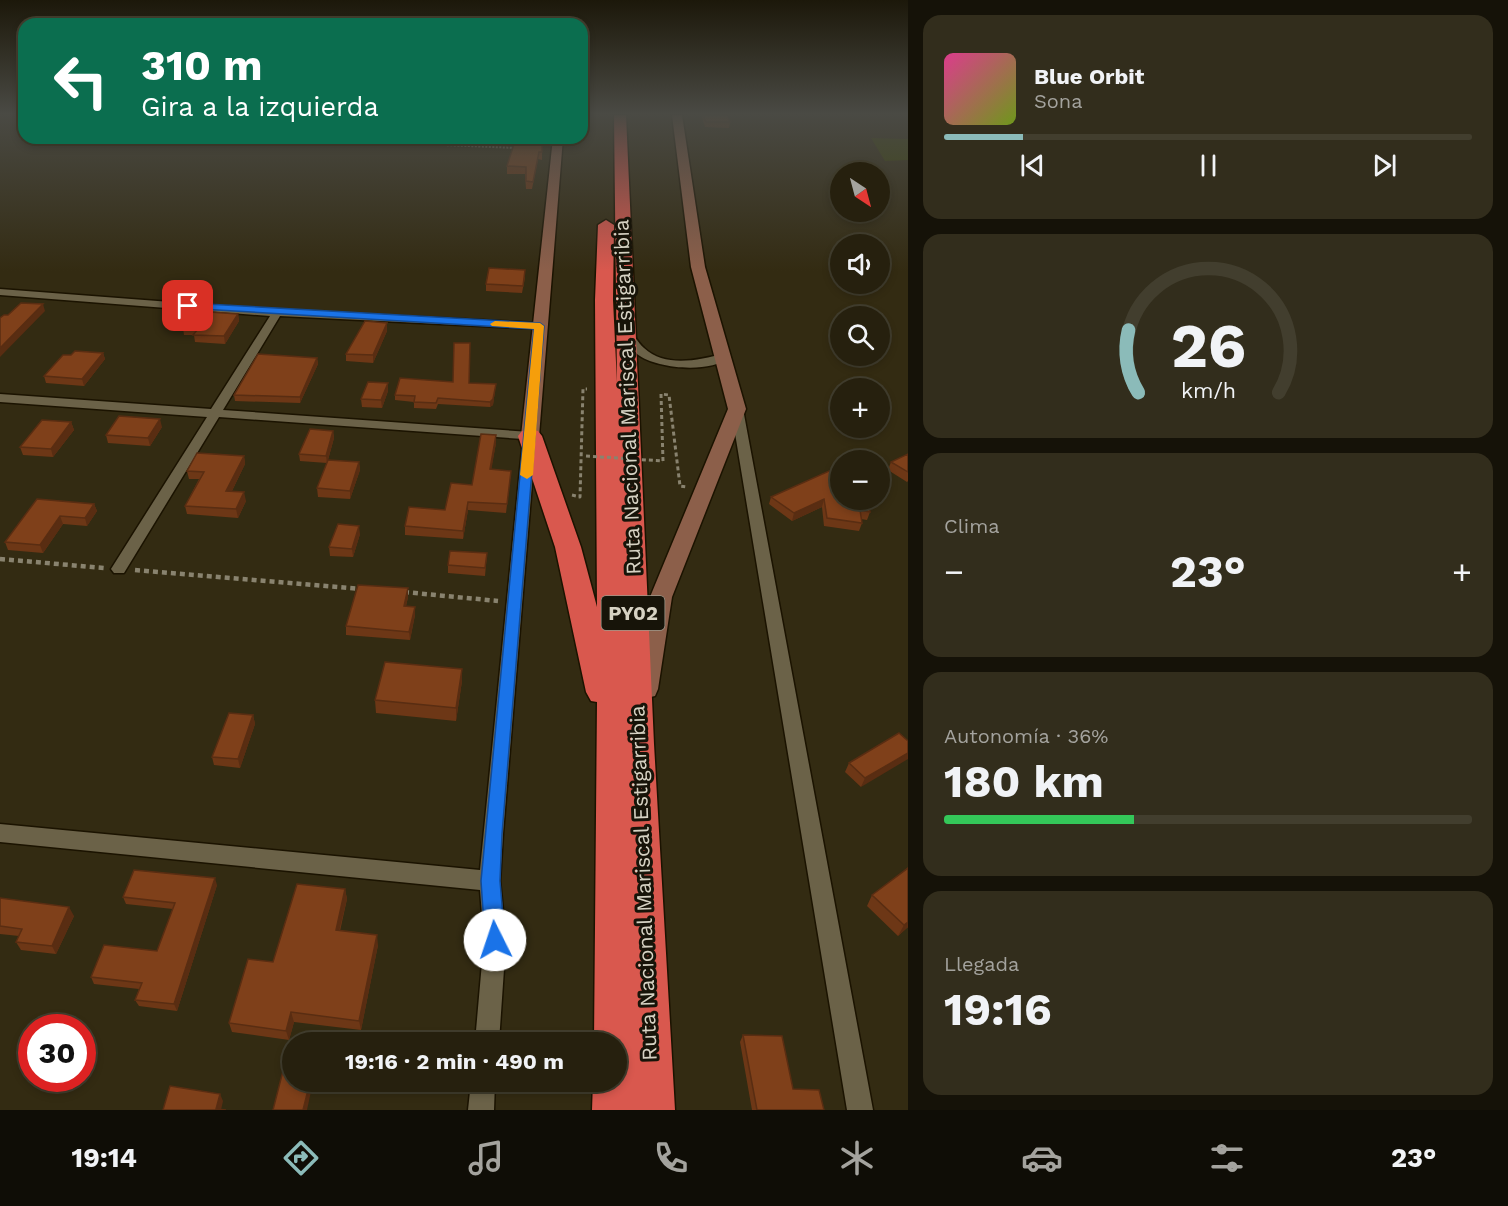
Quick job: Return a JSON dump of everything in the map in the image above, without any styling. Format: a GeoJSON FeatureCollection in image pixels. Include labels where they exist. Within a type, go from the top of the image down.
{"type":"FeatureCollection","features":[{"type":"Feature","properties":{"kind":"highway","name":"Ruta Nacional Mariscal Estigarribia"},"geometry":{"type":"LineString","coordinates":[[611,167],[604,300],[625,745],[652,1110]]}},
{"type":"Feature","properties":{"kind":"highway","name":"Ruta Nacional Mariscal Estigarribia"},"geometry":{"type":"LineString","coordinates":[[615,1032],[625,745],[626,332],[616,167]]}},
{"type":"Feature","properties":{"kind":"highway"},"geometry":{"type":"LineString","coordinates":[[530,436],[568,547],[625,745]]}},
{"type":"Feature","properties":{"kind":"highway","name":"Ruta Nacional Mariscal Estigarribia"},"geometry":{"type":"LineString","coordinates":[[615,1092],[615,1110]]}},
{"type":"Feature","properties":{"kind":"street"},"geometry":{"type":"LineString","coordinates":[[488,1032],[495,940],[490,881],[555,167]]}},
{"type":"Feature","properties":{"kind":"street"},"geometry":{"type":"LineString","coordinates":[[684,167],[698,267],[737,409],[860,1110]]}},
{"type":"Feature","properties":{"kind":"street"},"geometry":{"type":"LineString","coordinates":[[3,295],[277,313],[540,326]]}},
{"type":"Feature","properties":{"kind":"street"},"geometry":{"type":"LineString","coordinates":[[119,569],[277,313]]}},
{"type":"Feature","properties":{"kind":"street"},"geometry":{"type":"LineString","coordinates":[[626,332],[641,352],[664,361],[678,364],[700,364],[715,362],[723,357]]}},
{"type":"Feature","properties":{"kind":"street"},"geometry":{"type":"LineString","coordinates":[[0,398],[530,436]]}},
{"type":"Feature","properties":{"kind":"street"},"geometry":{"type":"LineString","coordinates":[[625,745],[661,597],[737,409]]}},
{"type":"Feature","properties":{"kind":"street"},"geometry":{"type":"LineString","coordinates":[[0,833],[490,881]]}},
{"type":"Feature","properties":{"kind":"street"},"geometry":{"type":"LineString","coordinates":[[481,1110],[482,1092]]}},
{"type":"Feature","properties":{"kind":"path"},"geometry":{"type":"LineString","coordinates":[[547,484],[568,486],[572,496],[580,497],[583,389],[591,389]]}},
{"type":"Feature","properties":{"kind":"path"},"geometry":{"type":"LineString","coordinates":[[588,433],[586,456],[663,461],[661,394],[669,395],[680,486],[705,488]]}},
{"type":"Feature","properties":{"kind":"path"},"geometry":{"type":"LineString","coordinates":[[0,559],[363,589]]}},
{"type":"Feature","properties":{"kind":"path"},"geometry":{"type":"LineString","coordinates":[[397,591],[515,602]]}},
{"type":"Feature","properties":{"kind":"building"},"geometry":{"type":"Polygon","coordinates":[[[522,167],[536,167],[533,182],[526,181],[526,167],[522,167]]]}},
{"type":"Feature","properties":{"kind":"building"},"geometry":{"type":"Polygon","coordinates":[[[489,268],[525,270],[523,286],[486,284],[489,268]]]}},
{"type":"Feature","properties":{"kind":"building"},"geometry":{"type":"Polygon","coordinates":[[[21,303],[43,304],[0,348],[0,318],[8,315],[21,303]]]}},
{"type":"Feature","properties":{"kind":"building"},"geometry":{"type":"Polygon","coordinates":[[[195,311],[238,314],[224,336],[193,335],[198,329],[183,328],[195,311]]]}},
{"type":"Feature","properties":{"kind":"building"},"geometry":{"type":"Polygon","coordinates":[[[365,321],[387,323],[373,355],[346,354],[365,321]]]}},
{"type":"Feature","properties":{"kind":"building"},"geometry":{"type":"Polygon","coordinates":[[[454,343],[470,343],[469,383],[496,384],[493,399],[490,402],[438,398],[436,403],[414,402],[415,396],[395,395],[400,378],[453,382],[454,343]]]}},
{"type":"Feature","properties":{"kind":"building"},"geometry":{"type":"Polygon","coordinates":[[[75,351],[103,353],[82,379],[44,376],[63,355],[71,355],[75,351]]]}},
{"type":"Feature","properties":{"kind":"building"},"geometry":{"type":"Polygon","coordinates":[[[258,354],[317,358],[300,397],[234,395],[258,354]]]}},
{"type":"Feature","properties":{"kind":"building"},"geometry":{"type":"Polygon","coordinates":[[[368,382],[388,383],[381,400],[361,399],[368,382]]]}},
{"type":"Feature","properties":{"kind":"building"},"geometry":{"type":"Polygon","coordinates":[[[119,416],[160,419],[148,438],[106,435],[119,416]]]}},
{"type":"Feature","properties":{"kind":"building"},"geometry":{"type":"Polygon","coordinates":[[[42,420],[71,422],[51,449],[20,447],[42,420]]]}},
{"type":"Feature","properties":{"kind":"building"},"geometry":{"type":"Polygon","coordinates":[[[310,429],[333,431],[326,456],[299,454],[310,429]]]}},
{"type":"Feature","properties":{"kind":"building"},"geometry":{"type":"Polygon","coordinates":[[[481,434],[496,435],[490,469],[511,471],[507,504],[468,502],[463,531],[405,526],[409,507],[445,510],[451,483],[472,485],[481,434]]]}},
{"type":"Feature","properties":{"kind":"building"},"geometry":{"type":"Polygon","coordinates":[[[197,453],[244,456],[226,491],[244,492],[236,509],[185,506],[204,472],[187,471],[197,453]]]}},
{"type":"Feature","properties":{"kind":"building"},"geometry":{"type":"Polygon","coordinates":[[[908,454],[908,472],[891,462],[908,454]]]}},
{"type":"Feature","properties":{"kind":"building"},"geometry":{"type":"Polygon","coordinates":[[[328,460],[359,462],[350,491],[317,488],[328,460]]]}},
{"type":"Feature","properties":{"kind":"building"},"geometry":{"type":"Polygon","coordinates":[[[829,471],[830,510],[860,510],[862,523],[827,518],[824,499],[794,513],[771,497],[829,471]]]}},
{"type":"Feature","properties":{"kind":"building"},"geometry":{"type":"Polygon","coordinates":[[[37,499],[94,504],[85,518],[60,516],[40,545],[5,542],[37,499]]]}},
{"type":"Feature","properties":{"kind":"building"},"geometry":{"type":"Polygon","coordinates":[[[338,524],[359,526],[352,549],[329,547],[338,524]]]}},
{"type":"Feature","properties":{"kind":"building"},"geometry":{"type":"Polygon","coordinates":[[[450,551],[487,553],[485,568],[448,565],[450,551]]]}},
{"type":"Feature","properties":{"kind":"building"},"geometry":{"type":"Polygon","coordinates":[[[358,585],[408,588],[404,606],[415,607],[409,632],[346,626],[358,585]]]}},
{"type":"Feature","properties":{"kind":"building"},"geometry":{"type":"Polygon","coordinates":[[[385,662],[462,669],[456,708],[375,700],[385,662]]]}},
{"type":"Feature","properties":{"kind":"building"},"geometry":{"type":"Polygon","coordinates":[[[229,713],[253,715],[238,759],[212,757],[229,713]]]}},
{"type":"Feature","properties":{"kind":"building"},"geometry":{"type":"Polygon","coordinates":[[[899,733],[908,741],[908,753],[865,778],[849,763],[899,733]]]}},
{"type":"Feature","properties":{"kind":"building"},"geometry":{"type":"Polygon","coordinates":[[[908,868],[908,922],[904,925],[872,895],[908,868]]]}},
{"type":"Feature","properties":{"kind":"building"},"geometry":{"type":"Polygon","coordinates":[[[134,870],[215,878],[174,1004],[135,1000],[142,983],[91,977],[104,945],[157,951],[175,903],[123,897],[134,870]]]}},
{"type":"Feature","properties":{"kind":"building"},"geometry":{"type":"Polygon","coordinates":[[[297,884],[345,889],[336,930],[377,935],[359,1021],[291,1012],[286,1031],[229,1023],[248,959],[273,962],[297,884]]]}},
{"type":"Feature","properties":{"kind":"building"},"geometry":{"type":"Polygon","coordinates":[[[0,898],[69,907],[52,946],[16,942],[22,929],[0,926],[0,898]]]}},
{"type":"Feature","properties":{"kind":"building"},"geometry":{"type":"Polygon","coordinates":[[[743,1035],[782,1036],[793,1089],[819,1090],[824,1110],[757,1110],[743,1035]]]}},
{"type":"Feature","properties":{"kind":"building"},"geometry":{"type":"Polygon","coordinates":[[[282,1075],[282,1092],[308,1092],[303,1110],[273,1110],[282,1075]]]}},
{"type":"Feature","properties":{"kind":"building"},"geometry":{"type":"Polygon","coordinates":[[[170,1086],[220,1094],[216,1109],[226,1110],[163,1110],[170,1086]]]}},
{"type":"Feature","properties":{"kind":"slow traffic"},"geometry":{"type":"LineString","coordinates":[[495,324],[540,326],[527,475]]}},
{"type":"Feature","properties":{"kind":"route"},"geometry":{"type":"LineString","coordinates":[[188,306],[277,313],[540,326],[493,834],[490,881],[495,940]]}}]}
